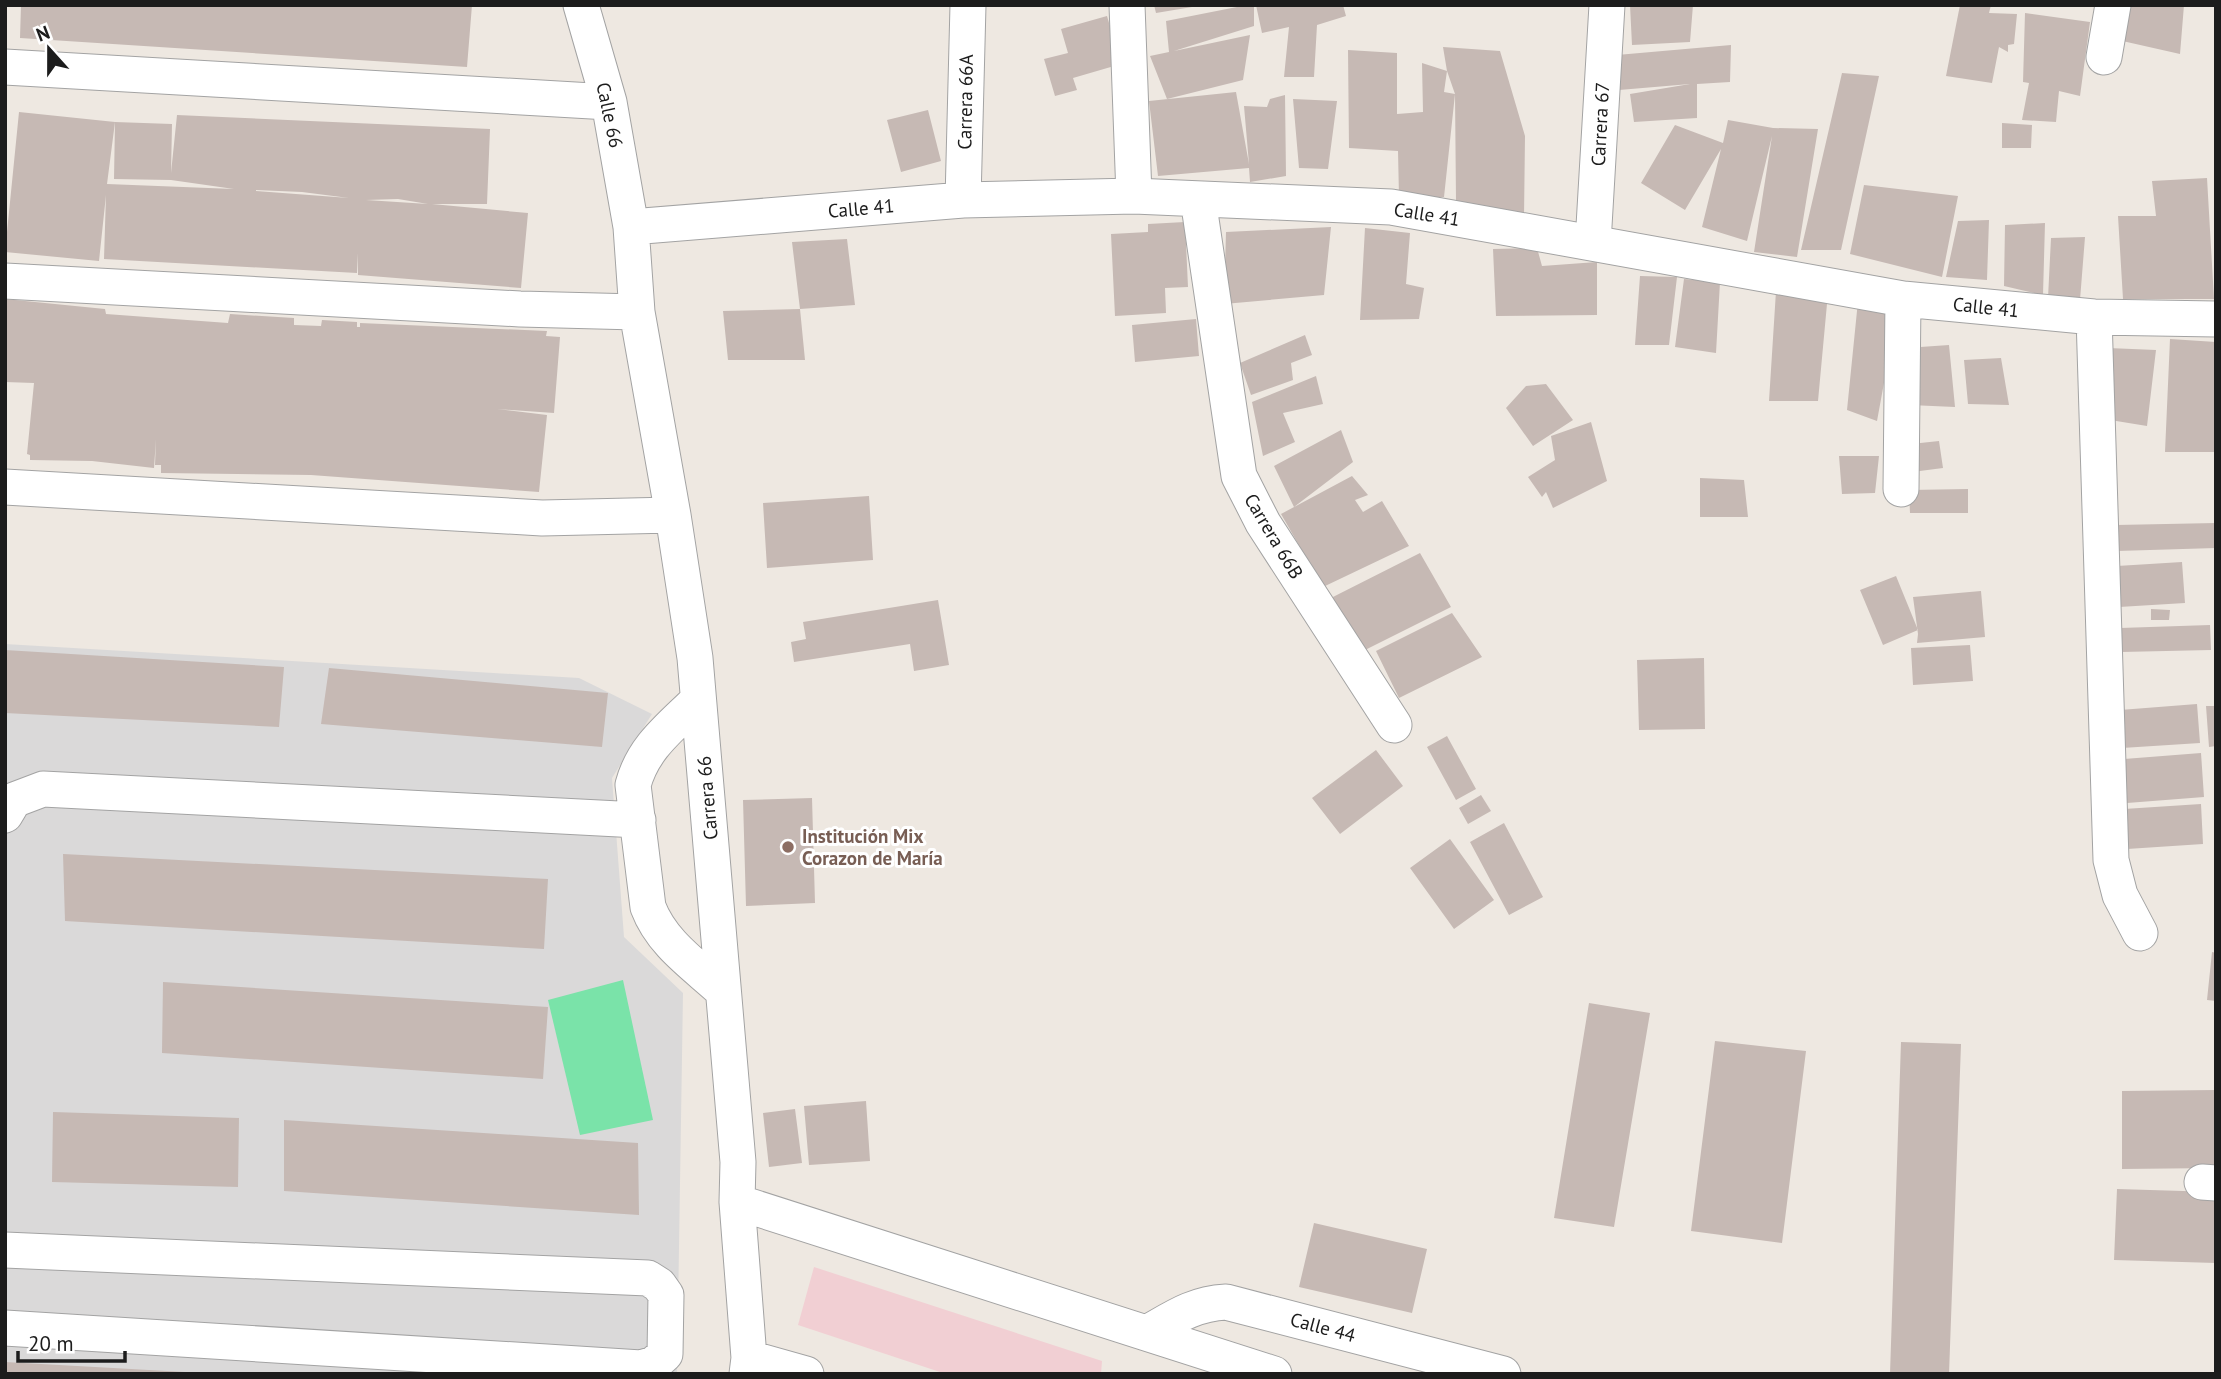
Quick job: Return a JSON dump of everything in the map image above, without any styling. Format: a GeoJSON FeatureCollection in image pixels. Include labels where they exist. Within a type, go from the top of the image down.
{"type":"FeatureCollection","features":[{"type":"Feature","properties":{"kind":"street","name":"Calle 66"},"geometry":{"type":"LineString","coordinates":[[582,5],[609,102],[631,227]]}},
{"type":"Feature","properties":{"kind":"street","name":"Carrera 66A"},"geometry":{"type":"LineString","coordinates":[[963,200],[968,5]]}},
{"type":"Feature","properties":{"kind":"street"},"geometry":{"type":"LineString","coordinates":[[1127,5],[1134,196]]}},
{"type":"Feature","properties":{"kind":"street","name":"Carrera 67"},"geometry":{"type":"LineString","coordinates":[[1592,243],[1607,5]]}},
{"type":"Feature","properties":{"kind":"street"},"geometry":{"type":"LineString","coordinates":[[2104,57],[2113,5]]}},
{"type":"Feature","properties":{"kind":"street"},"geometry":{"type":"LineString","coordinates":[[5,67],[609,102]]}},
{"type":"Feature","properties":{"kind":"street","name":"Calle 41"},"geometry":{"type":"LineString","coordinates":[[631,227],[963,200],[1134,196],[1391,207],[1903,299],[2094,317],[2216,319]]}},
{"type":"Feature","properties":{"kind":"street","name":"Carrera 66B"},"geometry":{"type":"LineString","coordinates":[[1198,199],[1240,475],[1263,523],[1394,725]]}},
{"type":"Feature","properties":{"kind":"street","name":"Carrera 66"},"geometry":{"type":"LineString","coordinates":[[631,227],[637,312],[673,514],[695,658],[738,1162],[737,1202],[748,1366]]}},
{"type":"Feature","properties":{"kind":"street"},"geometry":{"type":"LineString","coordinates":[[5,281],[520,309],[637,312]]}},
{"type":"Feature","properties":{"kind":"street"},"geometry":{"type":"LineString","coordinates":[[1901,489],[1903,299]]}},
{"type":"Feature","properties":{"kind":"street"},"geometry":{"type":"LineString","coordinates":[[2094,317],[2111,860],[2120,895],[2140,933]]}},
{"type":"Feature","properties":{"kind":"street"},"geometry":{"type":"LineString","coordinates":[[5,487],[542,518],[673,514]]}},
{"type":"Feature","properties":{"kind":"street"},"geometry":{"type":"LineString","coordinates":[[698,700],[649,749],[638,765],[633,785],[648,907],[654,922],[665,939],[723,991]]}},
{"type":"Feature","properties":{"kind":"street"},"geometry":{"type":"LineString","coordinates":[[5,815],[14,800],[43,789],[638,820]]}},
{"type":"Feature","properties":{"kind":"street"},"geometry":{"type":"LineString","coordinates":[[737,1202],[1274,1374]]}},
{"type":"Feature","properties":{"kind":"street"},"geometry":{"type":"LineString","coordinates":[[5,1250],[648,1278],[660,1285],[666,1295],[665,1354],[654,1364],[641,1368],[5,1328]]}},
{"type":"Feature","properties":{"kind":"street","name":"Calle 44"},"geometry":{"type":"LineString","coordinates":[[1147,1333],[1205,1303],[1226,1302],[1503,1374]]}},
{"type":"Feature","properties":{"kind":"street"},"geometry":{"type":"LineString","coordinates":[[748,1366],[806,1374]]}},
{"type":"Feature","properties":{"kind":"shaded area"},"geometry":{"type":"Polygon","coordinates":[[[5,644],[579,678],[652,714],[612,778],[624,937],[683,993],[677,1374],[5,1374],[5,644]]]}},
{"type":"Feature","properties":{"kind":"shaded area"},"geometry":{"type":"Polygon","coordinates":[[[814,1267],[1102,1361],[1101,1374],[946,1374],[798,1325],[814,1267]]]}},
{"type":"Feature","properties":{"kind":"green space"},"geometry":{"type":"Polygon","coordinates":[[[623,980],[653,1120],[580,1135],[548,1000],[623,980]]]}},
{"type":"Feature","properties":{"kind":"building"},"geometry":{"type":"Polygon","coordinates":[[[21,5],[472,5],[467,67],[20,38],[21,5]]]}},
{"type":"Feature","properties":{"kind":"building"},"geometry":{"type":"Polygon","coordinates":[[[1154,5],[1192,5],[1192,7],[1156,13],[1154,5]]]}},
{"type":"Feature","properties":{"kind":"building"},"geometry":{"type":"Polygon","coordinates":[[[1254,5],[1254,26],[1174,51],[1250,35],[1243,80],[1167,99],[1150,56],[1169,52],[1166,21],[1254,5]]]}},
{"type":"Feature","properties":{"kind":"building"},"geometry":{"type":"Polygon","coordinates":[[[1256,5],[1343,5],[1346,16],[1317,25],[1314,77],[1284,77],[1289,27],[1262,33],[1256,5]]]}},
{"type":"Feature","properties":{"kind":"building"},"geometry":{"type":"Polygon","coordinates":[[[1630,5],[1693,5],[1690,42],[1632,45],[1630,5]]]}},
{"type":"Feature","properties":{"kind":"building"},"geometry":{"type":"Polygon","coordinates":[[[1960,5],[1991,5],[1989,13],[2017,14],[2014,44],[2008,45],[2008,52],[1999,47],[1992,83],[1946,76],[1960,5]]]}},
{"type":"Feature","properties":{"kind":"building"},"geometry":{"type":"Polygon","coordinates":[[[2125,5],[2184,5],[2180,54],[2118,40],[2125,5]]]}},
{"type":"Feature","properties":{"kind":"building"},"geometry":{"type":"Polygon","coordinates":[[[2025,13],[2090,22],[2080,96],[2059,91],[2056,122],[2022,120],[2029,83],[2023,82],[2025,13]]]}},
{"type":"Feature","properties":{"kind":"building"},"geometry":{"type":"Polygon","coordinates":[[[1107,16],[1121,64],[1073,78],[1077,90],[1055,96],[1044,59],[1068,53],[1061,29],[1107,16]]]}},
{"type":"Feature","properties":{"kind":"building"},"geometry":{"type":"Polygon","coordinates":[[[1731,45],[1730,82],[1697,84],[1697,118],[1634,122],[1630,94],[1690,84],[1619,90],[1617,55],[1731,45]]]}},
{"type":"Feature","properties":{"kind":"building"},"geometry":{"type":"Polygon","coordinates":[[[1443,47],[1500,51],[1525,136],[1524,217],[1456,201],[1455,94],[1443,47]]]}},
{"type":"Feature","properties":{"kind":"building"},"geometry":{"type":"Polygon","coordinates":[[[1348,50],[1397,53],[1397,114],[1423,112],[1422,63],[1447,71],[1444,92],[1455,94],[1444,197],[1399,197],[1398,151],[1349,148],[1348,50]]]}},
{"type":"Feature","properties":{"kind":"building"},"geometry":{"type":"Polygon","coordinates":[[[1842,73],[1879,76],[1841,250],[1801,250],[1842,73]]]}},
{"type":"Feature","properties":{"kind":"building"},"geometry":{"type":"Polygon","coordinates":[[[1236,92],[1249,164],[1244,106],[1267,107],[1270,99],[1285,95],[1286,176],[1250,182],[1249,168],[1158,176],[1149,101],[1236,92]]]}},
{"type":"Feature","properties":{"kind":"building"},"geometry":{"type":"Polygon","coordinates":[[[1293,99],[1337,101],[1328,169],[1299,168],[1293,99]]]}},
{"type":"Feature","properties":{"kind":"building"},"geometry":{"type":"Polygon","coordinates":[[[928,110],[941,161],[901,172],[887,120],[928,110]]]}},
{"type":"Feature","properties":{"kind":"building"},"geometry":{"type":"Polygon","coordinates":[[[19,112],[115,122],[172,124],[171,173],[177,115],[490,129],[487,204],[432,204],[528,213],[521,288],[358,275],[358,253],[357,273],[104,259],[106,195],[99,261],[5,252],[19,112]],[[115,122],[107,184],[234,189],[171,180],[114,179],[115,122]],[[256,191],[349,198],[302,192],[256,191]],[[398,199],[366,200],[428,204],[398,199]]]}},
{"type":"Feature","properties":{"kind":"building"},"geometry":{"type":"Polygon","coordinates":[[[1728,120],[1773,128],[1818,129],[1797,257],[1754,252],[1772,136],[1747,241],[1702,227],[1721,149],[1685,210],[1641,183],[1675,125],[1723,143],[1728,120]]]}},
{"type":"Feature","properties":{"kind":"building"},"geometry":{"type":"Polygon","coordinates":[[[2002,123],[2032,125],[2031,148],[2002,148],[2002,123]]]}},
{"type":"Feature","properties":{"kind":"building"},"geometry":{"type":"Polygon","coordinates":[[[2207,178],[2214,299],[2123,299],[2118,216],[2156,216],[2152,181],[2207,178]]]}},
{"type":"Feature","properties":{"kind":"building"},"geometry":{"type":"Polygon","coordinates":[[[1864,185],[1958,196],[1942,277],[1850,254],[1864,185]]]}},
{"type":"Feature","properties":{"kind":"building"},"geometry":{"type":"Polygon","coordinates":[[[1989,220],[1987,280],[1946,277],[1958,221],[1989,220]]]}},
{"type":"Feature","properties":{"kind":"building"},"geometry":{"type":"Polygon","coordinates":[[[1185,222],[1188,287],[1165,288],[1166,313],[1115,316],[1111,234],[1148,232],[1148,224],[1185,222]]]}},
{"type":"Feature","properties":{"kind":"building"},"geometry":{"type":"Polygon","coordinates":[[[2045,223],[2043,295],[2004,286],[2005,225],[2045,223]]]}},
{"type":"Feature","properties":{"kind":"building"},"geometry":{"type":"Polygon","coordinates":[[[1331,227],[1324,295],[1224,304],[1226,232],[1331,227]]]}},
{"type":"Feature","properties":{"kind":"building"},"geometry":{"type":"Polygon","coordinates":[[[1365,228],[1410,233],[1406,284],[1424,288],[1419,319],[1360,320],[1365,228]]]}},
{"type":"Feature","properties":{"kind":"building"},"geometry":{"type":"Polygon","coordinates":[[[2085,237],[2080,300],[2048,298],[2051,238],[2085,237]]]}},
{"type":"Feature","properties":{"kind":"building"},"geometry":{"type":"Polygon","coordinates":[[[847,239],[855,305],[800,309],[792,242],[847,239]]]}},
{"type":"Feature","properties":{"kind":"building"},"geometry":{"type":"Polygon","coordinates":[[[1537,248],[1542,266],[1597,262],[1597,315],[1496,316],[1493,249],[1537,248]]]}},
{"type":"Feature","properties":{"kind":"building"},"geometry":{"type":"Polygon","coordinates":[[[1640,276],[1677,277],[1669,345],[1635,345],[1640,276]]]}},
{"type":"Feature","properties":{"kind":"building"},"geometry":{"type":"Polygon","coordinates":[[[1684,279],[1720,282],[1716,353],[1675,347],[1684,279]]]}},
{"type":"Feature","properties":{"kind":"building"},"geometry":{"type":"Polygon","coordinates":[[[1776,291],[1828,293],[1818,401],[1769,401],[1776,291]]]}},
{"type":"Feature","properties":{"kind":"building"},"geometry":{"type":"Polygon","coordinates":[[[5,299],[105,309],[106,314],[228,323],[230,314],[294,318],[294,325],[321,326],[322,320],[357,322],[357,327],[360,327],[360,323],[547,331],[546,336],[560,337],[554,413],[497,409],[547,415],[539,492],[311,475],[161,473],[161,465],[155,465],[156,439],[154,468],[92,461],[30,460],[30,455],[27,454],[34,383],[5,382],[5,299]]]}},
{"type":"Feature","properties":{"kind":"building"},"geometry":{"type":"Polygon","coordinates":[[[1858,301],[1897,312],[1877,421],[1847,410],[1858,301]]]}},
{"type":"Feature","properties":{"kind":"building"},"geometry":{"type":"Polygon","coordinates":[[[800,309],[805,360],[728,360],[723,311],[800,309]]]}},
{"type":"Feature","properties":{"kind":"building"},"geometry":{"type":"Polygon","coordinates":[[[1196,319],[1199,356],[1135,362],[1132,325],[1196,319]]]}},
{"type":"Feature","properties":{"kind":"building"},"geometry":{"type":"Polygon","coordinates":[[[1305,335],[1312,355],[1291,363],[1293,380],[1251,395],[1240,363],[1305,335]]]}},
{"type":"Feature","properties":{"kind":"building"},"geometry":{"type":"Polygon","coordinates":[[[2170,339],[2216,342],[2216,452],[2165,452],[2170,339]]]}},
{"type":"Feature","properties":{"kind":"building"},"geometry":{"type":"Polygon","coordinates":[[[1949,345],[1955,407],[1910,405],[1906,348],[1949,345]]]}},
{"type":"Feature","properties":{"kind":"building"},"geometry":{"type":"Polygon","coordinates":[[[2108,348],[2156,350],[2147,426],[2104,419],[2108,348]]]}},
{"type":"Feature","properties":{"kind":"building"},"geometry":{"type":"Polygon","coordinates":[[[2001,358],[2009,405],[1968,404],[1964,360],[2001,358]]]}},
{"type":"Feature","properties":{"kind":"building"},"geometry":{"type":"Polygon","coordinates":[[[1316,376],[1323,404],[1283,413],[1295,442],[1263,456],[1252,402],[1316,376]]]}},
{"type":"Feature","properties":{"kind":"building"},"geometry":{"type":"Polygon","coordinates":[[[1546,384],[1573,420],[1533,446],[1506,408],[1526,386],[1546,384]]]}},
{"type":"Feature","properties":{"kind":"building"},"geometry":{"type":"Polygon","coordinates":[[[1591,422],[1607,481],[1553,508],[1546,492],[1542,497],[1528,477],[1555,460],[1551,436],[1591,422]]]}},
{"type":"Feature","properties":{"kind":"building"},"geometry":{"type":"Polygon","coordinates":[[[1341,430],[1353,462],[1294,507],[1274,466],[1341,430]]]}},
{"type":"Feature","properties":{"kind":"building"},"geometry":{"type":"Polygon","coordinates":[[[1939,441],[1943,468],[1912,472],[1911,444],[1939,441]]]}},
{"type":"Feature","properties":{"kind":"building"},"geometry":{"type":"Polygon","coordinates":[[[1839,456],[1879,456],[1875,493],[1842,494],[1839,456]]]}},
{"type":"Feature","properties":{"kind":"building"},"geometry":{"type":"Polygon","coordinates":[[[1352,476],[1368,495],[1355,500],[1363,512],[1382,501],[1409,546],[1323,587],[1281,514],[1352,476]]]}},
{"type":"Feature","properties":{"kind":"building"},"geometry":{"type":"Polygon","coordinates":[[[1700,478],[1744,480],[1748,517],[1700,517],[1700,478]]]}},
{"type":"Feature","properties":{"kind":"building"},"geometry":{"type":"Polygon","coordinates":[[[1968,489],[1968,513],[1910,513],[1909,490],[1968,489]]]}},
{"type":"Feature","properties":{"kind":"building"},"geometry":{"type":"Polygon","coordinates":[[[869,496],[873,560],[767,568],[763,503],[869,496]]]}},
{"type":"Feature","properties":{"kind":"building"},"geometry":{"type":"Polygon","coordinates":[[[2216,523],[2216,548],[2117,551],[2116,525],[2216,523]]]}},
{"type":"Feature","properties":{"kind":"building"},"geometry":{"type":"Polygon","coordinates":[[[1420,553],[1451,607],[1357,654],[1325,601],[1420,553]]]}},
{"type":"Feature","properties":{"kind":"building"},"geometry":{"type":"Polygon","coordinates":[[[2182,562],[2185,603],[2119,607],[2117,566],[2182,562]]]}},
{"type":"Feature","properties":{"kind":"building"},"geometry":{"type":"Polygon","coordinates":[[[1896,576],[1918,630],[1883,645],[1860,590],[1896,576]]]}},
{"type":"Feature","properties":{"kind":"building"},"geometry":{"type":"Polygon","coordinates":[[[1981,591],[1985,637],[1917,643],[1913,597],[1981,591]]]}},
{"type":"Feature","properties":{"kind":"building"},"geometry":{"type":"Polygon","coordinates":[[[938,600],[949,665],[914,671],[910,644],[794,662],[791,642],[806,639],[803,622],[938,600]]]}},
{"type":"Feature","properties":{"kind":"building"},"geometry":{"type":"Polygon","coordinates":[[[2151,609],[2170,610],[2169,620],[2151,620],[2151,609]]]}},
{"type":"Feature","properties":{"kind":"building"},"geometry":{"type":"Polygon","coordinates":[[[1452,613],[1482,657],[1399,698],[1376,651],[1452,613]]]}},
{"type":"Feature","properties":{"kind":"building"},"geometry":{"type":"Polygon","coordinates":[[[2210,625],[2211,650],[2121,652],[2120,628],[2210,625]]]}},
{"type":"Feature","properties":{"kind":"building"},"geometry":{"type":"Polygon","coordinates":[[[1970,645],[1973,681],[1913,685],[1911,648],[1970,645]]]}},
{"type":"Feature","properties":{"kind":"building"},"geometry":{"type":"Polygon","coordinates":[[[5,650],[284,667],[279,727],[5,713],[5,650]]]}},
{"type":"Feature","properties":{"kind":"building"},"geometry":{"type":"Polygon","coordinates":[[[1704,658],[1705,729],[1639,730],[1637,660],[1704,658]]]}},
{"type":"Feature","properties":{"kind":"building"},"geometry":{"type":"Polygon","coordinates":[[[329,668],[608,693],[602,747],[321,724],[329,668]]]}},
{"type":"Feature","properties":{"kind":"building"},"geometry":{"type":"Polygon","coordinates":[[[2197,704],[2200,743],[2122,748],[2120,710],[2197,704]]]}},
{"type":"Feature","properties":{"kind":"building"},"geometry":{"type":"Polygon","coordinates":[[[2206,706],[2216,706],[2216,746],[2209,747],[2206,706]]]}},
{"type":"Feature","properties":{"kind":"building"},"geometry":{"type":"Polygon","coordinates":[[[1447,736],[1476,789],[1456,800],[1427,747],[1447,736]]]}},
{"type":"Feature","properties":{"kind":"building"},"geometry":{"type":"Polygon","coordinates":[[[1376,750],[1403,786],[1340,834],[1312,798],[1376,750]]]}},
{"type":"Feature","properties":{"kind":"building"},"geometry":{"type":"Polygon","coordinates":[[[2201,753],[2204,797],[2127,803],[2124,759],[2201,753]]]}},
{"type":"Feature","properties":{"kind":"building"},"geometry":{"type":"Polygon","coordinates":[[[1481,795],[1491,811],[1468,824],[1459,808],[1481,795]]]}},
{"type":"Feature","properties":{"kind":"building"},"geometry":{"type":"Polygon","coordinates":[[[812,798],[815,903],[746,906],[743,800],[812,798]]]}},
{"type":"Feature","properties":{"kind":"building"},"geometry":{"type":"Polygon","coordinates":[[[2201,804],[2203,844],[2127,849],[2124,809],[2201,804]]]}},
{"type":"Feature","properties":{"kind":"building"},"geometry":{"type":"Polygon","coordinates":[[[1504,823],[1543,897],[1509,915],[1470,842],[1504,823]]]}},
{"type":"Feature","properties":{"kind":"building"},"geometry":{"type":"Polygon","coordinates":[[[1450,839],[1494,900],[1454,929],[1410,868],[1450,839]]]}},
{"type":"Feature","properties":{"kind":"building"},"geometry":{"type":"Polygon","coordinates":[[[63,854],[548,879],[544,949],[65,921],[63,854]]]}},
{"type":"Feature","properties":{"kind":"building"},"geometry":{"type":"Polygon","coordinates":[[[2212,952],[2216,953],[2216,1001],[2207,1000],[2212,952]]]}},
{"type":"Feature","properties":{"kind":"building"},"geometry":{"type":"Polygon","coordinates":[[[163,982],[548,1007],[543,1079],[162,1053],[163,982]]]}},
{"type":"Feature","properties":{"kind":"building"},"geometry":{"type":"Polygon","coordinates":[[[1589,1003],[1650,1013],[1614,1227],[1554,1218],[1589,1003]]]}},
{"type":"Feature","properties":{"kind":"building"},"geometry":{"type":"Polygon","coordinates":[[[1715,1041],[1806,1051],[1782,1243],[1691,1231],[1715,1041]]]}},
{"type":"Feature","properties":{"kind":"building"},"geometry":{"type":"Polygon","coordinates":[[[1901,1042],[1961,1044],[1949,1374],[1890,1374],[1901,1042]]]}},
{"type":"Feature","properties":{"kind":"building"},"geometry":{"type":"Polygon","coordinates":[[[2216,1090],[2216,1168],[2122,1169],[2122,1091],[2216,1090]]]}},
{"type":"Feature","properties":{"kind":"building"},"geometry":{"type":"Polygon","coordinates":[[[866,1101],[870,1161],[809,1165],[804,1106],[866,1101]]]}},
{"type":"Feature","properties":{"kind":"building"},"geometry":{"type":"Polygon","coordinates":[[[795,1109],[802,1163],[769,1167],[763,1113],[795,1109]]]}},
{"type":"Feature","properties":{"kind":"building"},"geometry":{"type":"Polygon","coordinates":[[[53,1112],[239,1118],[238,1187],[52,1182],[53,1112]]]}},
{"type":"Feature","properties":{"kind":"building"},"geometry":{"type":"Polygon","coordinates":[[[284,1120],[638,1143],[639,1215],[284,1191],[284,1120]]]}},
{"type":"Feature","properties":{"kind":"building"},"geometry":{"type":"Polygon","coordinates":[[[2117,1189],[2216,1192],[2216,1263],[2114,1260],[2117,1189]]]}},
{"type":"Feature","properties":{"kind":"building"},"geometry":{"type":"Polygon","coordinates":[[[1314,1223],[1427,1249],[1412,1313],[1299,1287],[1314,1223]]]}},
{"type":"Feature","properties":{"kind":"building"},"geometry":{"type":"Polygon","coordinates":[[[5,1362],[185,1372],[185,1374],[5,1374],[5,1362]]]}},
{"type":"Feature","properties":{"kind":"place","name":"Institución Mix Corazon de María"},"geometry":{"type":"Point","coordinates":[788,847]}}]}
